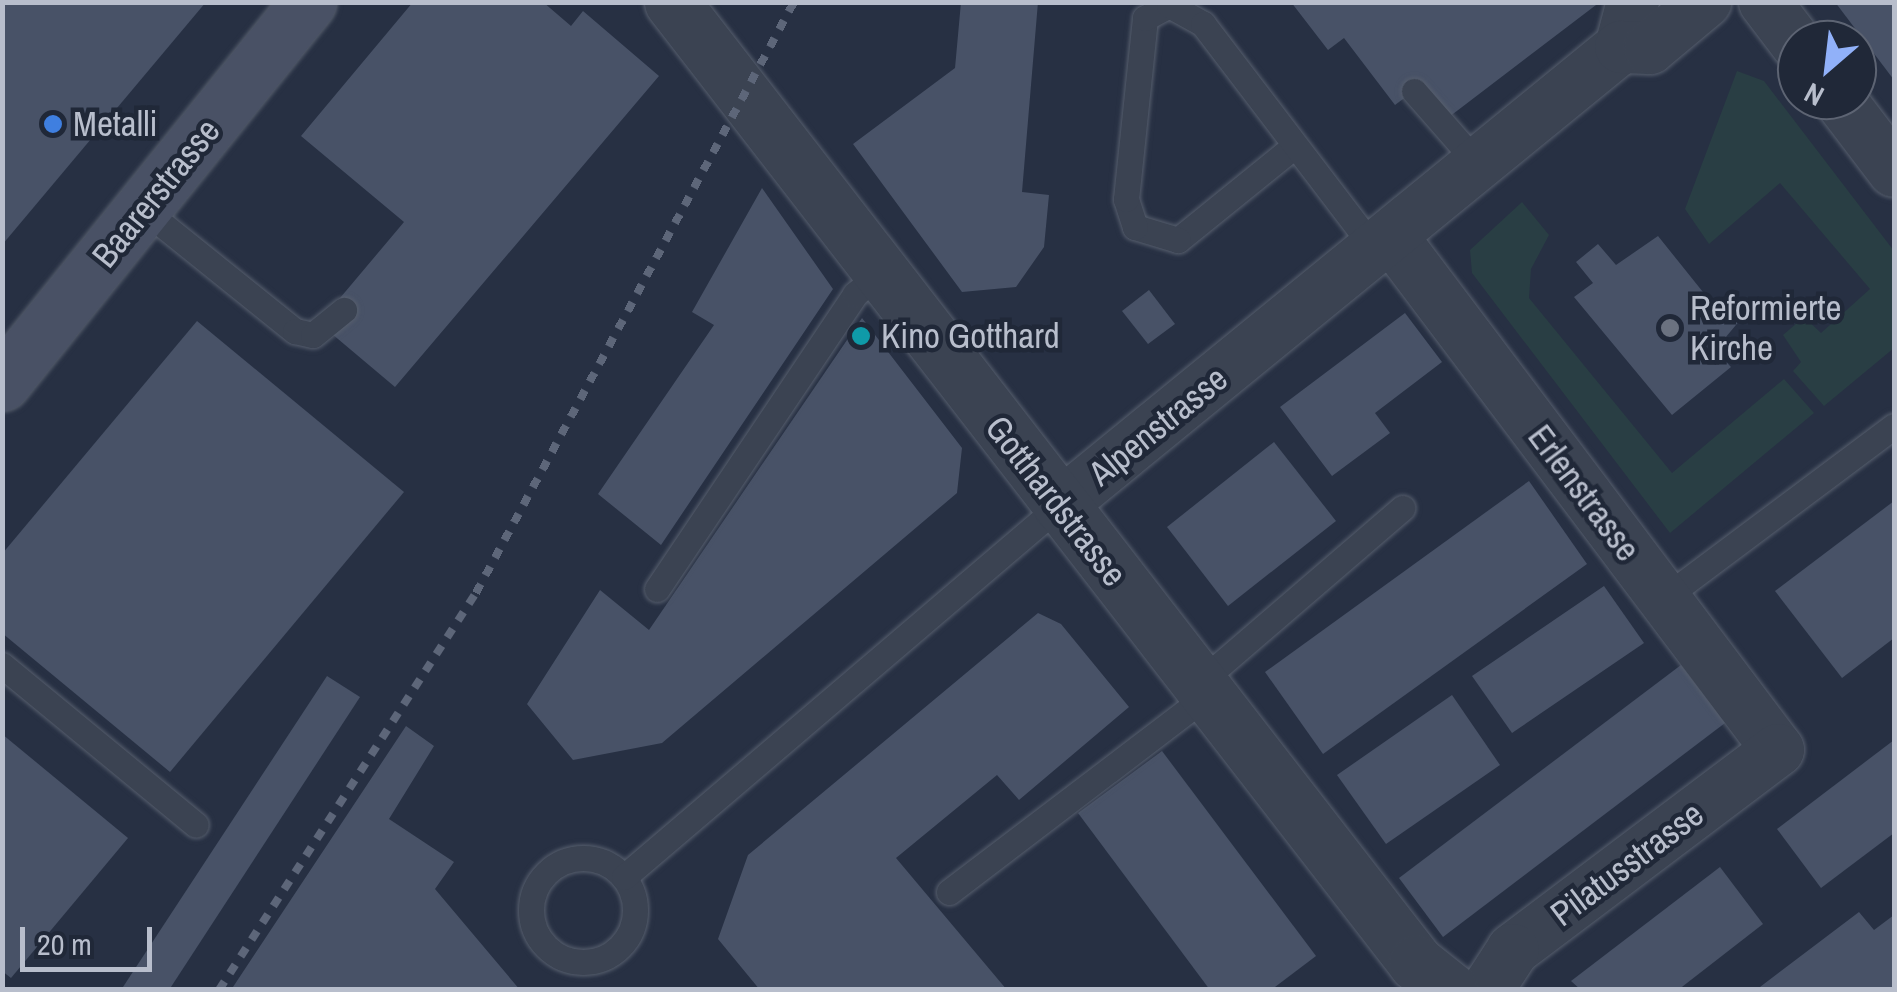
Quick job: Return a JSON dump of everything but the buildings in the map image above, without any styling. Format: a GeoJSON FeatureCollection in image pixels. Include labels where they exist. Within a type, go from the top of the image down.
{"type":"FeatureCollection","features":[{"type":"Feature","properties":{"kind":"main road","name":"Baarerstrasse"},"geometry":{"type":"LineString","coordinates":[[2,383],[308,2]]}},
{"type":"Feature","properties":{"kind":"street","name":"Gotthardstrasse"},"geometry":{"type":"LineString","coordinates":[[672,2],[1416,963],[1450,990]]}},
{"type":"Feature","properties":{"kind":"street","name":"Alpenstrasse"},"geometry":{"type":"LineString","coordinates":[[1060,506],[1478,164],[1627,25],[1650,48],[1705,2]]}},
{"type":"Feature","properties":{"kind":"street"},"geometry":{"type":"LineString","coordinates":[[1855,120],[1894,171]]}},
{"type":"Feature","properties":{"kind":"street","name":"Erlenstrasse"},"geometry":{"type":"LineString","coordinates":[[1383,243],[1664,598],[1778,750]]}},
{"type":"Feature","properties":{"kind":"street","name":"Pilatusstrasse"},"geometry":{"type":"LineString","coordinates":[[1488,990],[1513,950],[1778,750]]}},
{"type":"Feature","properties":{"kind":"lane"},"geometry":{"type":"LineString","coordinates":[[1293,148],[1178,240],[1135,227],[1126,199],[1145,18],[1169,6],[1203,24],[1293,148],[1383,243]]}},
{"type":"Feature","properties":{"kind":"lane"},"geometry":{"type":"LineString","coordinates":[[1414,91],[1478,164]]}},
{"type":"Feature","properties":{"kind":"lane"},"geometry":{"type":"LineString","coordinates":[[143,210],[295,331],[312,335],[344,310]]}},
{"type":"Feature","properties":{"kind":"lane"},"geometry":{"type":"LineString","coordinates":[[657,588],[855,294],[880,274]]}},
{"type":"Feature","properties":{"kind":"lane"},"geometry":{"type":"LineString","coordinates":[[1664,598],[1894,426]]}},
{"type":"Feature","properties":{"kind":"lane","name":"Alpenstrasse"},"geometry":{"type":"LineString","coordinates":[[624,877],[1060,506]]}},
{"type":"Feature","properties":{"kind":"lane"},"geometry":{"type":"LineString","coordinates":[[949,892],[1204,688],[1402,508]]}},
{"type":"Feature","properties":{"kind":"lane"},"geometry":{"type":"LineString","coordinates":[[2,665],[196,825]]}},
{"type":"Feature","properties":{"kind":"lane"},"geometry":{"type":"LineString","coordinates":[[594,858],[624,877],[636,910],[623,944],[576,962],[545,946],[531,918],[546,872],[594,858]]}},
{"type":"Feature","properties":{"kind":"green space"},"geometry":{"type":"Polygon","coordinates":[[[1737,71],[1764,81],[1777,98],[1777,120],[1794,120],[1894,251],[1894,348],[1824,406],[1793,371],[1801,362],[1783,335],[1804,317],[1821,333],[1870,289],[1780,183],[1709,244],[1685,209],[1737,71]]]}},
{"type":"Feature","properties":{"kind":"green space"},"geometry":{"type":"Polygon","coordinates":[[[1522,202],[1549,235],[1531,269],[1529,298],[1672,473],[1784,379],[1814,413],[1670,533],[1472,273],[1470,250],[1522,202]]]}},
{"type":"Feature","properties":{"kind":"railway"},"geometry":{"type":"LineString","coordinates":[[219,990],[476,593],[794,2]]}},
{"type":"Feature","properties":{"kind":"place","name":"Metalli"},"geometry":{"type":"Point","coordinates":[53,124]}},
{"type":"Feature","properties":{"kind":"place","name":"Reformierte Kirche"},"geometry":{"type":"Point","coordinates":[1670,328]}},
{"type":"Feature","properties":{"kind":"place","name":"Kino Gotthard"},"geometry":{"type":"Point","coordinates":[861,336]}}]}
